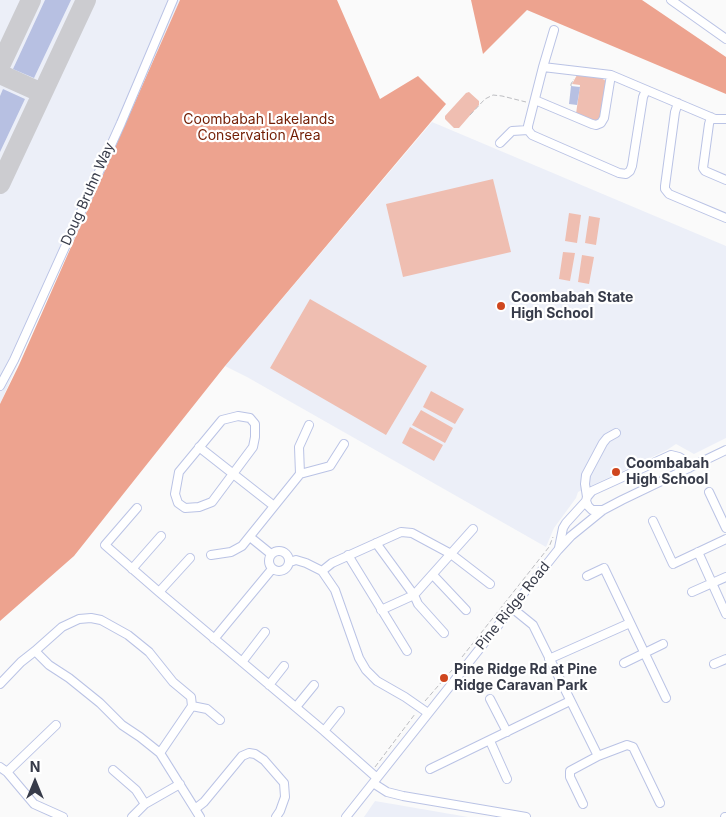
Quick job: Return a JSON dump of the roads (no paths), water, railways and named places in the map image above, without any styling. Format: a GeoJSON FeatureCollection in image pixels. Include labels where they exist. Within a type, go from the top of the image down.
{"type":"FeatureCollection","features":[{"type":"Feature","properties":{"kind":"street","name":"Doug Bruhn Way"},"geometry":{"type":"LineString","coordinates":[[0,386],[14,360],[173,0]]}},
{"type":"Feature","properties":{"kind":"street"},"geometry":{"type":"LineString","coordinates":[[671,0],[726,39]]}},
{"type":"Feature","properties":{"kind":"street"},"geometry":{"type":"LineString","coordinates":[[554,30],[528,126],[528,130],[532,135],[619,173],[626,174],[632,166],[643,97],[646,90]]}},
{"type":"Feature","properties":{"kind":"street"},"geometry":{"type":"LineString","coordinates":[[544,67],[611,75],[715,119],[726,119]]}},
{"type":"Feature","properties":{"kind":"street"},"geometry":{"type":"LineString","coordinates":[[534,102],[596,125],[602,122],[604,118],[611,75]]}},
{"type":"Feature","properties":{"kind":"street"},"geometry":{"type":"LineString","coordinates":[[678,103],[675,112],[665,189],[669,194],[726,218]]}},
{"type":"Feature","properties":{"kind":"street"},"geometry":{"type":"LineString","coordinates":[[711,117],[703,168],[705,171],[726,180]]}},
{"type":"Feature","properties":{"kind":"street"},"geometry":{"type":"LineString","coordinates":[[500,142],[512,131],[528,130]]}},
{"type":"Feature","properties":{"kind":"street"},"geometry":{"type":"LineString","coordinates":[[238,416],[250,418],[254,424],[255,437],[253,447],[233,474],[212,502],[198,507],[185,508],[178,503],[175,494],[179,472],[199,447],[222,420],[238,416]]}},
{"type":"Feature","properties":{"kind":"street"},"geometry":{"type":"LineString","coordinates":[[300,474],[299,447],[309,425]]}},
{"type":"Feature","properties":{"kind":"street"},"geometry":{"type":"LineString","coordinates":[[603,510],[592,510],[590,508],[586,499],[586,475],[603,443],[607,438],[616,433]]}},
{"type":"Feature","properties":{"kind":"street"},"geometry":{"type":"LineString","coordinates":[[211,556],[232,552],[242,546],[300,474],[330,466],[344,444]]}},
{"type":"Feature","properties":{"kind":"street"},"geometry":{"type":"LineString","coordinates":[[199,447],[274,506]]}},
{"type":"Feature","properties":{"kind":"street","name":"Pine Ridge Road"},"geometry":{"type":"LineString","coordinates":[[346,817],[571,536],[603,510],[726,450]]}},
{"type":"Feature","properties":{"kind":"street"},"geometry":{"type":"LineString","coordinates":[[558,550],[563,528],[592,491],[671,455],[680,457],[690,468]]}},
{"type":"Feature","properties":{"kind":"street"},"geometry":{"type":"LineString","coordinates":[[709,492],[726,528]]}},
{"type":"Feature","properties":{"kind":"street"},"geometry":{"type":"LineString","coordinates":[[137,508],[105,546],[324,731],[388,792],[526,817]]}},
{"type":"Feature","properties":{"kind":"street"},"geometry":{"type":"LineString","coordinates":[[653,521],[673,564],[726,539]]}},
{"type":"Feature","properties":{"kind":"street"},"geometry":{"type":"LineString","coordinates":[[382,610],[414,595],[472,529]]}},
{"type":"Feature","properties":{"kind":"street"},"geometry":{"type":"LineString","coordinates":[[322,571],[332,563],[401,532],[412,534],[452,554],[490,584]]}},
{"type":"Feature","properties":{"kind":"street"},"geometry":{"type":"LineString","coordinates":[[132,569],[161,536]]}},
{"type":"Feature","properties":{"kind":"street"},"geometry":{"type":"LineString","coordinates":[[250,537],[272,554]]}},
{"type":"Feature","properties":{"kind":"street"},"geometry":{"type":"LineString","coordinates":[[376,543],[414,595],[418,604],[444,633]]}},
{"type":"Feature","properties":{"kind":"street"},"geometry":{"type":"LineString","coordinates":[[277,551],[285,552],[290,558],[287,568],[278,572],[272,569],[269,562],[272,554],[277,551]]}},
{"type":"Feature","properties":{"kind":"street"},"geometry":{"type":"LineString","coordinates":[[698,552],[726,614]]}},
{"type":"Feature","properties":{"kind":"street"},"geometry":{"type":"LineString","coordinates":[[348,556],[407,651]]}},
{"type":"Feature","properties":{"kind":"street"},"geometry":{"type":"LineString","coordinates":[[159,592],[190,558]]}},
{"type":"Feature","properties":{"kind":"street"},"geometry":{"type":"LineString","coordinates":[[290,562],[296,560],[306,562],[322,571],[335,590],[358,658],[366,670],[377,680],[428,713]]}},
{"type":"Feature","properties":{"kind":"street"},"geometry":{"type":"LineString","coordinates":[[587,576],[604,568],[666,698]]}},
{"type":"Feature","properties":{"kind":"street"},"geometry":{"type":"LineString","coordinates":[[214,639],[272,569]]}},
{"type":"Feature","properties":{"kind":"street"},"geometry":{"type":"LineString","coordinates":[[433,575],[466,610]]}},
{"type":"Feature","properties":{"kind":"street"},"geometry":{"type":"LineString","coordinates":[[692,592],[726,577]]}},
{"type":"Feature","properties":{"kind":"street"},"geometry":{"type":"LineString","coordinates":[[512,608],[534,625],[598,756]]}},
{"type":"Feature","properties":{"kind":"street"},"geometry":{"type":"LineString","coordinates":[[0,684],[21,662],[62,627],[79,619],[91,618],[101,620],[128,635],[149,652],[173,682],[191,697],[192,706],[160,753]]}},
{"type":"Feature","properties":{"kind":"street"},"geometry":{"type":"LineString","coordinates":[[549,659],[630,624]]}},
{"type":"Feature","properties":{"kind":"street"},"geometry":{"type":"LineString","coordinates":[[242,662],[265,632]]}},
{"type":"Feature","properties":{"kind":"street"},"geometry":{"type":"LineString","coordinates":[[624,663],[663,644]]}},
{"type":"Feature","properties":{"kind":"street"},"geometry":{"type":"LineString","coordinates":[[35,651],[49,665],[100,702],[122,725],[160,753],[200,817]]}},
{"type":"Feature","properties":{"kind":"street"},"geometry":{"type":"LineString","coordinates":[[714,664],[726,659]]}},
{"type":"Feature","properties":{"kind":"street"},"geometry":{"type":"LineString","coordinates":[[269,685],[284,666]]}},
{"type":"Feature","properties":{"kind":"street"},"geometry":{"type":"LineString","coordinates":[[296,707],[314,685]]}},
{"type":"Feature","properties":{"kind":"street"},"geometry":{"type":"LineString","coordinates":[[490,699],[507,732]]}},
{"type":"Feature","properties":{"kind":"street"},"geometry":{"type":"LineString","coordinates":[[430,769],[570,701]]}},
{"type":"Feature","properties":{"kind":"street"},"geometry":{"type":"LineString","coordinates":[[192,706],[207,709],[220,720]]}},
{"type":"Feature","properties":{"kind":"street"},"geometry":{"type":"LineString","coordinates":[[324,731],[340,711]]}},
{"type":"Feature","properties":{"kind":"street"},"geometry":{"type":"LineString","coordinates":[[7,772],[56,725]]}},
{"type":"Feature","properties":{"kind":"street"},"geometry":{"type":"LineString","coordinates":[[490,741],[507,779]]}},
{"type":"Feature","properties":{"kind":"street"},"geometry":{"type":"LineString","coordinates":[[583,804],[570,777],[570,771],[598,756],[627,745],[633,747],[660,803]]}},
{"type":"Feature","properties":{"kind":"street"},"geometry":{"type":"LineString","coordinates":[[195,809],[204,802],[242,756],[249,753],[255,754],[264,760],[284,783],[285,797],[276,817]]}},
{"type":"Feature","properties":{"kind":"street"},"geometry":{"type":"LineString","coordinates":[[0,766],[34,804],[63,817]]}},
{"type":"Feature","properties":{"kind":"street"},"geometry":{"type":"LineString","coordinates":[[113,770],[136,790],[145,804]]}},
{"type":"Feature","properties":{"kind":"street"},"geometry":{"type":"LineString","coordinates":[[132,817],[145,804],[180,784]]}},
{"type":"Feature","properties":{"kind":"place","name":"Coombabah State High School"},"geometry":{"type":"Point","coordinates":[501,306]}},
{"type":"Feature","properties":{"kind":"place","name":"Coombabah High School"},"geometry":{"type":"Point","coordinates":[616,472]}},
{"type":"Feature","properties":{"kind":"place","name":"Pine Ridge Rd at Pine Ridge Caravan Park"},"geometry":{"type":"Point","coordinates":[444,678]}},
{"type":"Feature","properties":{"kind":"park label","name":"Coombabah Lakelands Conservation Area"},"geometry":{"type":"Point","coordinates":[259,128]}}]}
